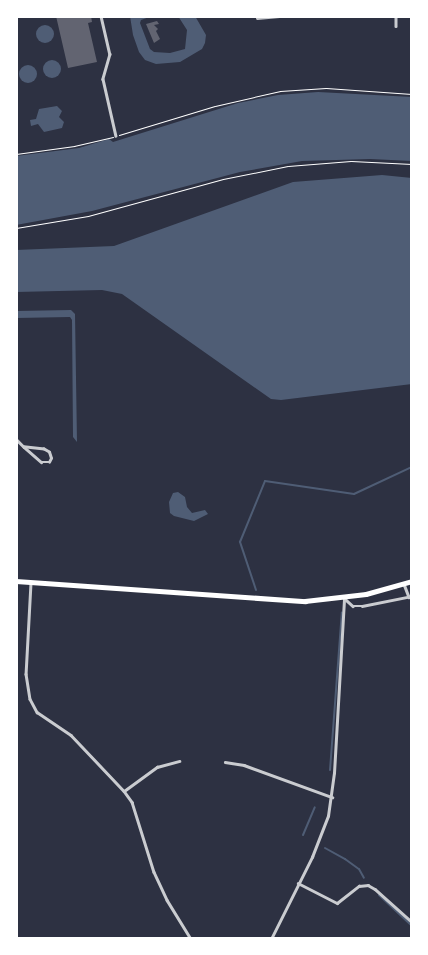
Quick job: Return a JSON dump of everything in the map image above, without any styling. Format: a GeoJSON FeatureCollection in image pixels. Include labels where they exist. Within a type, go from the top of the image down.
{"type":"FeatureCollection","features":[{"type":"Feature","properties":{"kind":"main road"},"geometry":{"type":"LineString","coordinates":[[16,582],[274,601],[344,598],[412,581]]}},
{"type":"Feature","properties":{"kind":"street"},"geometry":{"type":"LineString","coordinates":[[101,16],[110,54],[103,78],[116,136]]}},
{"type":"Feature","properties":{"kind":"street"},"geometry":{"type":"LineString","coordinates":[[257,18],[279,16]]}},
{"type":"Feature","properties":{"kind":"street"},"geometry":{"type":"LineString","coordinates":[[396,16],[396,26]]}},
{"type":"Feature","properties":{"kind":"street"},"geometry":{"type":"LineString","coordinates":[[16,439],[24,447],[41,462],[49,462],[51,458],[49,452],[44,449],[24,447]]}},
{"type":"Feature","properties":{"kind":"street"},"geometry":{"type":"LineString","coordinates":[[31,582],[26,674],[30,699],[37,712],[71,735],[124,790],[132,802],[154,872],[167,900],[191,939]]}},
{"type":"Feature","properties":{"kind":"street"},"geometry":{"type":"LineString","coordinates":[[344,598],[353,606],[362,606],[410,597],[404,584]]}},
{"type":"Feature","properties":{"kind":"street"},"geometry":{"type":"LineString","coordinates":[[271,939],[322,835],[332,797],[344,598]]}},
{"type":"Feature","properties":{"kind":"street"},"geometry":{"type":"LineString","coordinates":[[124,790],[157,767],[179,761]]}},
{"type":"Feature","properties":{"kind":"street"},"geometry":{"type":"LineString","coordinates":[[225,762],[244,765],[332,797]]}},
{"type":"Feature","properties":{"kind":"street"},"geometry":{"type":"LineString","coordinates":[[298,883],[336,903],[359,886],[368,885],[412,922]]}},
{"type":"Feature","properties":{"kind":"path"},"geometry":{"type":"LineString","coordinates":[[16,154],[74,146],[116,136],[215,106],[280,91],[326,88],[412,94]]}},
{"type":"Feature","properties":{"kind":"path"},"geometry":{"type":"LineString","coordinates":[[16,228],[88,216],[223,179],[288,166],[351,161],[412,164]]}},
{"type":"Feature","properties":{"kind":"water"},"geometry":{"type":"Polygon","coordinates":[[[130,16],[152,16],[141,20],[140,23],[150,49],[154,52],[170,53],[185,49],[187,30],[178,16],[195,16],[206,35],[205,43],[202,49],[180,62],[156,64],[145,60],[139,52],[133,35],[130,16]]]}},
{"type":"Feature","properties":{"kind":"water"},"geometry":{"type":"Polygon","coordinates":[[[45,25],[51,28],[54,34],[51,40],[45,43],[39,40],[36,34],[39,28],[45,25]]]}},
{"type":"Feature","properties":{"kind":"water"},"geometry":{"type":"Polygon","coordinates":[[[52,60],[58,63],[61,69],[58,75],[52,78],[46,75],[43,69],[46,63],[52,60]]]}},
{"type":"Feature","properties":{"kind":"water"},"geometry":{"type":"Polygon","coordinates":[[[28,65],[36,70],[37,74],[32,82],[28,83],[20,78],[19,74],[24,66],[28,65]]]}},
{"type":"Feature","properties":{"kind":"water"},"geometry":{"type":"Polygon","coordinates":[[[318,92],[412,97],[412,161],[370,159],[302,161],[240,172],[92,211],[16,225],[16,156],[79,148],[109,139],[113,142],[238,103],[278,95],[318,92]]]}},
{"type":"Feature","properties":{"kind":"water"},"geometry":{"type":"Polygon","coordinates":[[[57,106],[62,111],[59,117],[64,122],[62,128],[44,132],[38,124],[31,126],[30,120],[36,119],[39,109],[57,106]]]}},
{"type":"Feature","properties":{"kind":"water"},"geometry":{"type":"Polygon","coordinates":[[[382,175],[412,178],[412,384],[281,400],[271,399],[122,294],[102,290],[16,292],[16,250],[114,246],[293,182],[382,175]]]}},
{"type":"Feature","properties":{"kind":"water"},"geometry":{"type":"Polygon","coordinates":[[[71,310],[75,314],[77,442],[73,437],[72,320],[70,317],[16,318],[16,311],[71,310]]]}},
{"type":"Feature","properties":{"kind":"water"},"geometry":{"type":"Polygon","coordinates":[[[178,492],[185,497],[187,507],[192,513],[205,510],[208,514],[194,521],[174,516],[170,513],[169,502],[173,493],[178,492]]]}},
{"type":"Feature","properties":{"kind":"building"},"geometry":{"type":"Polygon","coordinates":[[[56,16],[91,16],[92,22],[88,23],[97,62],[68,68],[56,16]]]}},
{"type":"Feature","properties":{"kind":"building"},"geometry":{"type":"Polygon","coordinates":[[[157,21],[159,24],[154,25],[158,29],[156,31],[160,39],[154,43],[146,24],[157,21]]]}},
{"type":"Feature","properties":{"kind":"waterway"},"geometry":{"type":"LineString","coordinates":[[256,590],[240,542],[265,481],[354,494],[412,467]]}},
{"type":"Feature","properties":{"kind":"waterway"},"geometry":{"type":"LineString","coordinates":[[330,770],[342,612]]}},
{"type":"Feature","properties":{"kind":"waterway"},"geometry":{"type":"LineString","coordinates":[[303,835],[315,807]]}},
{"type":"Feature","properties":{"kind":"waterway"},"geometry":{"type":"LineString","coordinates":[[325,848],[359,869],[364,878]]}},
{"type":"Feature","properties":{"kind":"waterway"},"geometry":{"type":"LineString","coordinates":[[379,895],[412,926]]}}]}
